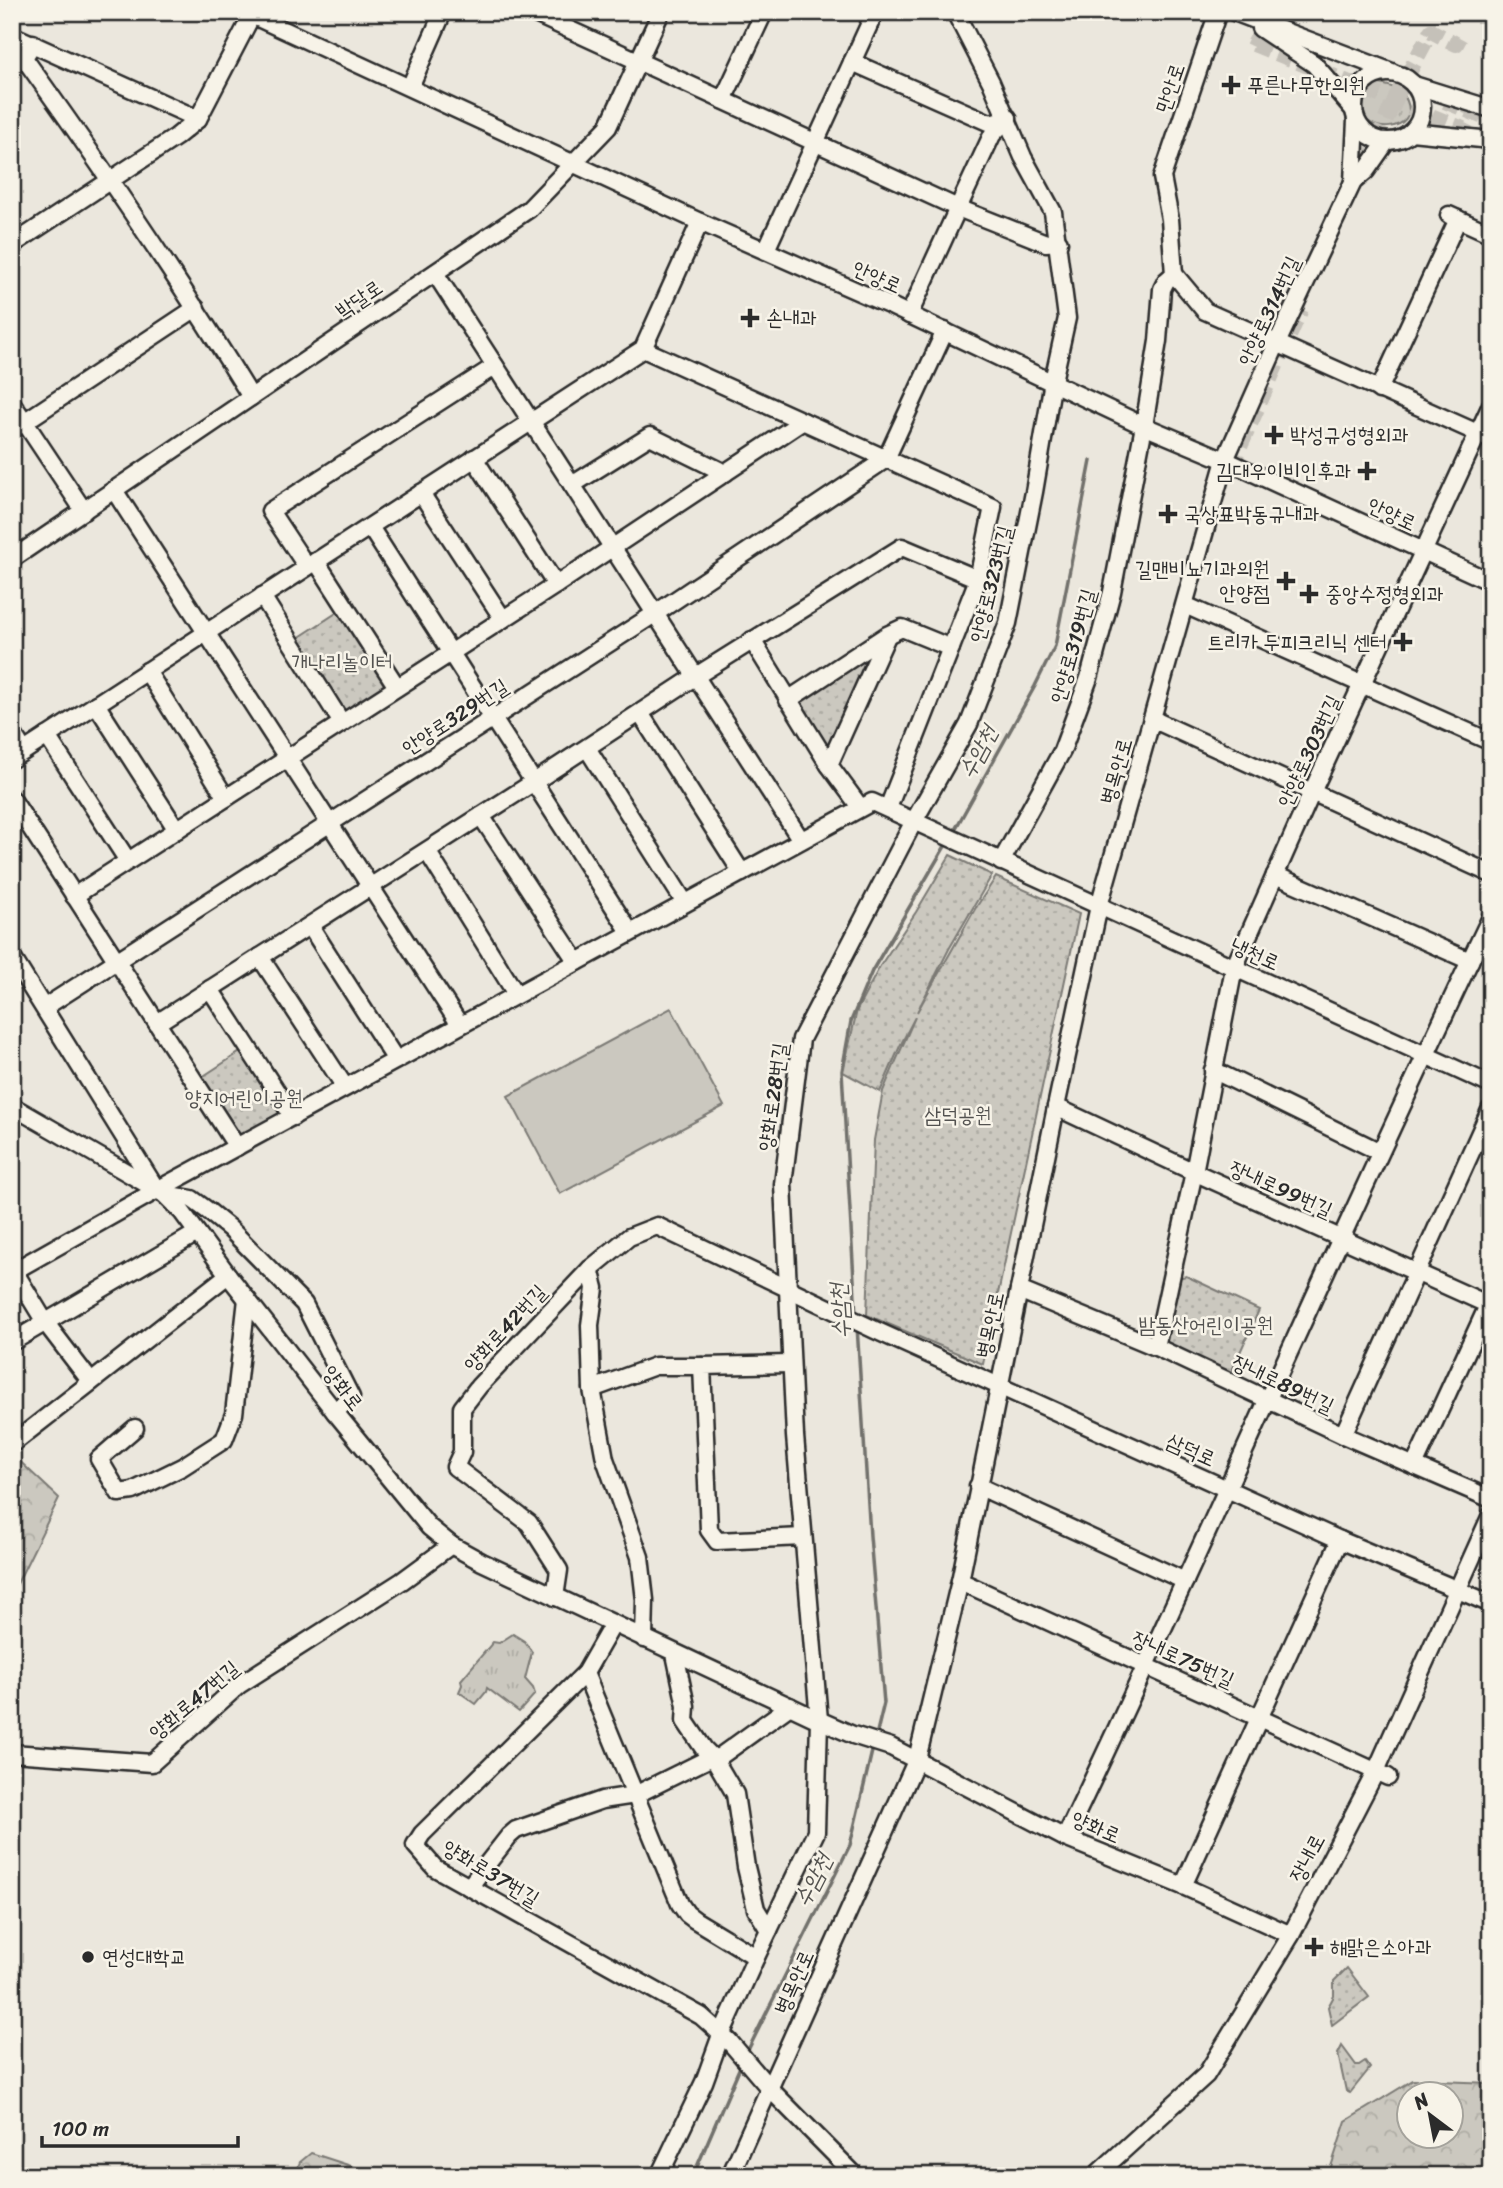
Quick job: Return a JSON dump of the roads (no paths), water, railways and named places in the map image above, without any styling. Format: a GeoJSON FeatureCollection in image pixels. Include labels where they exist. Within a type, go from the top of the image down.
{"type":"FeatureCollection","features":[{"type":"Feature","properties":{"kind":"street"},"geometry":{"type":"LineString","coordinates":[[410,87],[443,12]]}},
{"type":"Feature","properties":{"kind":"street"},"geometry":{"type":"LineString","coordinates":[[531,12],[958,208],[1046,243],[1059,243]]}},
{"type":"Feature","properties":{"kind":"street","name":"박달로"},"geometry":{"type":"LineString","coordinates":[[12,559],[528,209],[575,164],[608,127],[661,12]]}},
{"type":"Feature","properties":{"kind":"street"},"geometry":{"type":"LineString","coordinates":[[723,100],[764,12]]}},
{"type":"Feature","properties":{"kind":"street"},"geometry":{"type":"LineString","coordinates":[[766,250],[875,12]]}},
{"type":"Feature","properties":{"kind":"street","name":"안양로323번길"},"geometry":{"type":"LineString","coordinates":[[914,821],[969,724],[1007,623],[1067,318],[1053,212],[1023,157],[1008,118],[955,12]]}},
{"type":"Feature","properties":{"kind":"street","name":"만안로"},"geometry":{"type":"LineString","coordinates":[[1174,274],[1170,219],[1162,177],[1218,12]]}},
{"type":"Feature","properties":{"kind":"street"},"geometry":{"type":"LineString","coordinates":[[1234,12],[1402,75],[1414,85],[1420,96],[1422,109],[1419,122],[1411,132],[1396,140],[1374,138],[1363,131],[1354,115],[1314,64],[1234,12]]}},
{"type":"Feature","properties":{"kind":"street"},"geometry":{"type":"LineString","coordinates":[[12,245],[176,137],[198,119],[248,14]]}},
{"type":"Feature","properties":{"kind":"street","name":"안양로"},"geometry":{"type":"LineString","coordinates":[[248,14],[700,222],[945,331],[1144,426],[1225,460],[1491,582]]}},
{"type":"Feature","properties":{"kind":"street"},"geometry":{"type":"LineString","coordinates":[[12,35],[198,119]]}},
{"type":"Feature","properties":{"kind":"street"},"geometry":{"type":"LineString","coordinates":[[33,43],[24,58],[196,308],[251,397]]}},
{"type":"Feature","properties":{"kind":"street"},"geometry":{"type":"LineString","coordinates":[[852,62],[990,123],[1008,118]]}},
{"type":"Feature","properties":{"kind":"street"},"geometry":{"type":"LineString","coordinates":[[1353,182],[1355,97],[1360,86],[1370,77],[1395,73]]}},
{"type":"Feature","properties":{"kind":"street"},"geometry":{"type":"LineString","coordinates":[[1414,85],[1491,109]]}},
{"type":"Feature","properties":{"kind":"street"},"geometry":{"type":"LineString","coordinates":[[909,315],[992,135],[1008,118]]}},
{"type":"Feature","properties":{"kind":"street"},"geometry":{"type":"LineString","coordinates":[[1411,132],[1491,140]]}},
{"type":"Feature","properties":{"kind":"street"},"geometry":{"type":"LineString","coordinates":[[1353,182],[1366,171],[1387,141]]}},
{"type":"Feature","properties":{"kind":"street","name":"안양로314번길"},"geometry":{"type":"LineString","coordinates":[[1225,460],[1353,182]]}},
{"type":"Feature","properties":{"kind":"street"},"geometry":{"type":"LineString","coordinates":[[1379,390],[1453,217],[1491,233]]}},
{"type":"Feature","properties":{"kind":"street"},"geometry":{"type":"LineString","coordinates":[[12,732],[18,755],[643,349],[700,222]]}},
{"type":"Feature","properties":{"kind":"street"},"geometry":{"type":"LineString","coordinates":[[435,273],[801,840]]}},
{"type":"Feature","properties":{"kind":"street"},"geometry":{"type":"LineString","coordinates":[[1174,274],[1205,311],[1484,437]]}},
{"type":"Feature","properties":{"kind":"street","name":"안양로319번길"},"geometry":{"type":"LineString","coordinates":[[1001,862],[1062,751],[1089,678],[1111,592],[1144,426],[1158,341],[1162,289],[1174,274]]}},
{"type":"Feature","properties":{"kind":"street"},"geometry":{"type":"LineString","coordinates":[[18,425],[196,308]]}},
{"type":"Feature","properties":{"kind":"street"},"geometry":{"type":"LineString","coordinates":[[886,459],[945,331]]}},
{"type":"Feature","properties":{"kind":"street"},"geometry":{"type":"LineString","coordinates":[[91,1382],[45,1322],[13,1272],[161,1192],[345,1087],[860,807],[872,802],[888,808],[978,579],[993,507],[643,349]]}},
{"type":"Feature","properties":{"kind":"street"},"geometry":{"type":"LineString","coordinates":[[397,687],[312,564],[270,511],[495,366]]}},
{"type":"Feature","properties":{"kind":"street"},"geometry":{"type":"LineString","coordinates":[[12,403],[18,425],[84,511]]}},
{"type":"Feature","properties":{"kind":"street","name":"안양로303번길"},"geometry":{"type":"LineString","coordinates":[[1156,1348],[1234,968],[1423,552],[1484,437],[1491,405]]}},
{"type":"Feature","properties":{"kind":"street"},"geometry":{"type":"LineString","coordinates":[[74,896],[556,585],[803,421]]}},
{"type":"Feature","properties":{"kind":"street"},"geometry":{"type":"LineString","coordinates":[[572,485],[650,436],[725,473]]}},
{"type":"Feature","properties":{"kind":"street"},"geometry":{"type":"LineString","coordinates":[[474,458],[556,585]]}},
{"type":"Feature","properties":{"kind":"street","name":"안양로329번길"},"geometry":{"type":"LineString","coordinates":[[45,1007],[656,613],[886,459]]}},
{"type":"Feature","properties":{"kind":"street","name":"병목안로"},"geometry":{"type":"LineString","coordinates":[[730,2176],[917,1759],[960,1581],[1056,1107],[1100,906],[1225,460]]}},
{"type":"Feature","properties":{"kind":"street"},"geometry":{"type":"LineString","coordinates":[[114,490],[460,1025]]}},
{"type":"Feature","properties":{"kind":"street"},"geometry":{"type":"LineString","coordinates":[[421,493],[503,619]]}},
{"type":"Feature","properties":{"kind":"street"},"geometry":{"type":"LineString","coordinates":[[370,527],[631,932]]}},
{"type":"Feature","properties":{"kind":"street"},"geometry":{"type":"LineString","coordinates":[[157,1023],[752,640],[902,547],[978,579]]}},
{"type":"Feature","properties":{"kind":"street"},"geometry":{"type":"LineString","coordinates":[[262,596],[342,723]]}},
{"type":"Feature","properties":{"kind":"street"},"geometry":{"type":"LineString","coordinates":[[1185,605],[1491,742]]}},
{"type":"Feature","properties":{"kind":"street"},"geometry":{"type":"LineString","coordinates":[[788,700],[902,628],[951,648]]}},
{"type":"Feature","properties":{"kind":"street"},"geometry":{"type":"LineString","coordinates":[[829,765],[887,635]]}},
{"type":"Feature","properties":{"kind":"street"},"geometry":{"type":"LineString","coordinates":[[752,640],[829,765],[860,807]]}},
{"type":"Feature","properties":{"kind":"street"},"geometry":{"type":"LineString","coordinates":[[147,671],[226,798]]}},
{"type":"Feature","properties":{"kind":"street"},"geometry":{"type":"LineString","coordinates":[[96,704],[177,830]]}},
{"type":"Feature","properties":{"kind":"street"},"geometry":{"type":"LineString","coordinates":[[640,713],[742,873]]}},
{"type":"Feature","properties":{"kind":"street"},"geometry":{"type":"LineString","coordinates":[[1152,719],[1491,874]]}},
{"type":"Feature","properties":{"kind":"street"},"geometry":{"type":"LineString","coordinates":[[47,736],[128,862]]}},
{"type":"Feature","properties":{"kind":"street"},"geometry":{"type":"LineString","coordinates":[[587,748],[685,903]]}},
{"type":"Feature","properties":{"kind":"street"},"geometry":{"type":"LineString","coordinates":[[12,799],[237,1147]]}},
{"type":"Feature","properties":{"kind":"street","name":"냉천로"},"geometry":{"type":"LineString","coordinates":[[888,808],[1491,1085]]}},
{"type":"Feature","properties":{"kind":"street"},"geometry":{"type":"LineString","coordinates":[[481,816],[577,962]]}},
{"type":"Feature","properties":{"kind":"street","name":"양화로28번길"},"geometry":{"type":"LineString","coordinates":[[659,2176],[725,2038],[756,1957],[816,1832],[819,1720],[790,1364],[783,1184],[801,1039],[914,821]]}},
{"type":"Feature","properties":{"kind":"street"},"geometry":{"type":"LineString","coordinates":[[427,851],[516,994]]}},
{"type":"Feature","properties":{"kind":"street"},"geometry":{"type":"LineString","coordinates":[[1275,875],[1470,961]]}},
{"type":"Feature","properties":{"kind":"street"},"geometry":{"type":"LineString","coordinates":[[1065,1838],[1147,1667],[1340,1239],[1491,917]]}},
{"type":"Feature","properties":{"kind":"street"},"geometry":{"type":"LineString","coordinates":[[310,926],[396,1060]]}},
{"type":"Feature","properties":{"kind":"street"},"geometry":{"type":"LineString","coordinates":[[12,957],[161,1192],[192,1199],[207,1210],[229,1228],[304,1304],[351,1396],[335,1412]]}},
{"type":"Feature","properties":{"kind":"street"},"geometry":{"type":"LineString","coordinates":[[260,957],[345,1087]]}},
{"type":"Feature","properties":{"kind":"street"},"geometry":{"type":"LineString","coordinates":[[210,989],[293,1117]]}},
{"type":"Feature","properties":{"kind":"street"},"geometry":{"type":"LineString","coordinates":[[1213,1070],[1380,1152]]}},
{"type":"Feature","properties":{"kind":"street","name":"양화로"},"geometry":{"type":"LineString","coordinates":[[12,1106],[161,1192],[182,1212],[335,1412],[429,1527],[451,1545],[555,1597],[819,1720],[853,1735],[891,1746],[1065,1838],[1184,1886],[1291,1934]]}},
{"type":"Feature","properties":{"kind":"street","name":"장내로99번길"},"geometry":{"type":"LineString","coordinates":[[1056,1107],[1340,1239],[1490,1303]]}},
{"type":"Feature","properties":{"kind":"street"},"geometry":{"type":"LineString","coordinates":[[1343,1434],[1491,1108]]}},
{"type":"Feature","properties":{"kind":"street","name":"양화로42번길"},"geometry":{"type":"LineString","coordinates":[[555,1597],[559,1570],[529,1523],[455,1467],[462,1452],[462,1408],[488,1376],[590,1269],[629,1237],[657,1226],[786,1288]]}},
{"type":"Feature","properties":{"kind":"street"},"geometry":{"type":"LineString","coordinates":[[12,1342],[197,1233]]}},
{"type":"Feature","properties":{"kind":"street"},"geometry":{"type":"LineString","coordinates":[[590,1269],[595,1289],[590,1325],[592,1389],[605,1459],[640,1558],[645,1600],[644,1639]]}},
{"type":"Feature","properties":{"kind":"street"},"geometry":{"type":"LineString","coordinates":[[12,1444],[228,1275]]}},
{"type":"Feature","properties":{"kind":"street","name":"삼덕로"},"geometry":{"type":"LineString","coordinates":[[786,1288],[1340,1541],[1491,1604]]}},
{"type":"Feature","properties":{"kind":"street","name":"장내로89번길"},"geometry":{"type":"LineString","coordinates":[[1019,1290],[1156,1348],[1491,1499]]}},
{"type":"Feature","properties":{"kind":"street"},"geometry":{"type":"LineString","coordinates":[[135,1429],[99,1459],[118,1493],[133,1491],[169,1473],[224,1440],[234,1414],[247,1299]]}},
{"type":"Feature","properties":{"kind":"street"},"geometry":{"type":"LineString","coordinates":[[1414,1466],[1490,1303]]}},
{"type":"Feature","properties":{"kind":"street"},"geometry":{"type":"LineString","coordinates":[[592,1389],[655,1366],[790,1364]]}},
{"type":"Feature","properties":{"kind":"street"},"geometry":{"type":"LineString","coordinates":[[702,1366],[709,1530],[717,1541],[803,1537]]}},
{"type":"Feature","properties":{"kind":"street"},"geometry":{"type":"LineString","coordinates":[[978,1486],[1185,1581]]}},
{"type":"Feature","properties":{"kind":"street","name":"장내로"},"geometry":{"type":"LineString","coordinates":[[1095,2176],[1206,2075],[1291,1934],[1382,1774],[1491,1515]]}},
{"type":"Feature","properties":{"kind":"street"},"geometry":{"type":"LineString","coordinates":[[1184,1886],[1340,1541]]}},
{"type":"Feature","properties":{"kind":"street","name":"양화로47번길"},"geometry":{"type":"LineString","coordinates":[[12,1753],[152,1763],[239,1685],[402,1581],[451,1545]]}},
{"type":"Feature","properties":{"kind":"street","name":"장내로75번길"},"geometry":{"type":"LineString","coordinates":[[960,1581],[1382,1774]]}},
{"type":"Feature","properties":{"kind":"street","name":"양화로37번길"},"geometry":{"type":"LineString","coordinates":[[613,1623],[585,1673],[422,1834],[415,1845],[435,1868],[701,2016],[856,2176]]}},
{"type":"Feature","properties":{"kind":"street"},"geometry":{"type":"LineString","coordinates":[[675,1654],[686,1706],[685,1721],[704,1749],[714,1758],[734,1794],[756,1909],[769,1930]]}},
{"type":"Feature","properties":{"kind":"street"},"geometry":{"type":"LineString","coordinates":[[585,1673],[673,1890],[687,1914],[756,1957]]}},
{"type":"Feature","properties":{"kind":"street"},"geometry":{"type":"LineString","coordinates":[[468,1887],[516,1830],[602,1800],[635,1795],[714,1758],[790,1706]]}},
{"type":"Feature","properties":{"kind":"waterway","name":"수암천"},"geometry":{"type":"LineString","coordinates":[[952,835],[1055,646],[1091,461]]}},
{"type":"Feature","properties":{"kind":"waterway","name":"수암천"},"geometry":{"type":"LineString","coordinates":[[856,1315],[842,1071],[851,1021],[872,971],[948,841]]}},
{"type":"Feature","properties":{"kind":"waterway","name":"수암천"},"geometry":{"type":"LineString","coordinates":[[857,1326],[884,1703],[876,1736]]}},
{"type":"Feature","properties":{"kind":"waterway","name":"수암천"},"geometry":{"type":"LineString","coordinates":[[747,2052],[850,1845],[873,1747]]}},
{"type":"Feature","properties":{"kind":"waterway","name":"수암천"},"geometry":{"type":"LineString","coordinates":[[693,2176],[742,2062]]}},
{"type":"Feature","properties":{"kind":"tunnel"},"geometry":{"type":"LineString","coordinates":[[1253,47],[1266,20],[1268,21]]}},
{"type":"Feature","properties":{"kind":"tunnel"},"geometry":{"type":"LineString","coordinates":[[1366,164],[1394,101],[1431,31],[1456,44],[1461,35]]}},
{"type":"Feature","properties":{"kind":"tunnel"},"geometry":{"type":"LineString","coordinates":[[1254,44],[1463,129],[1471,112]]}},
{"type":"Feature","properties":{"kind":"tunnel"},"geometry":{"type":"LineString","coordinates":[[1445,101],[1491,120]]}},
{"type":"Feature","properties":{"kind":"tunnel"},"geometry":{"type":"LineString","coordinates":[[1231,467],[1301,309]]}},
{"type":"Feature","properties":{"kind":"place","name":"푸른나무한의원"},"geometry":{"type":"Point","coordinates":[1231,85]}},
{"type":"Feature","properties":{"kind":"place","name":"손내과"},"geometry":{"type":"Point","coordinates":[750,318]}},
{"type":"Feature","properties":{"kind":"place","name":"박성규성형외과"},"geometry":{"type":"Point","coordinates":[1274,435]}},
{"type":"Feature","properties":{"kind":"place","name":"김대우이비인후과"},"geometry":{"type":"Point","coordinates":[1367,471]}},
{"type":"Feature","properties":{"kind":"place","name":"국상표박동규내과"},"geometry":{"type":"Point","coordinates":[1168,514]}},
{"type":"Feature","properties":{"kind":"place","name":"길맨비뇨기과의원 안양점"},"geometry":{"type":"Point","coordinates":[1286,581]}},
{"type":"Feature","properties":{"kind":"place","name":"중앙수정형외과"},"geometry":{"type":"Point","coordinates":[1309,594]}},
{"type":"Feature","properties":{"kind":"place","name":"트리카 두피크리닉 센터"},"geometry":{"type":"Point","coordinates":[1403,642]}},
{"type":"Feature","properties":{"kind":"place","name":"해맑은소아과"},"geometry":{"type":"Point","coordinates":[1314,1947]}},
{"type":"Feature","properties":{"kind":"place","name":"연성대학교"},"geometry":{"type":"Point","coordinates":[88,1957]}},
{"type":"Feature","properties":{"kind":"park label","name":"개나리놀이터"},"geometry":{"type":"Point","coordinates":[342,662]}},
{"type":"Feature","properties":{"kind":"park label","name":"양지어린이공원"},"geometry":{"type":"Point","coordinates":[244,1098]}},
{"type":"Feature","properties":{"kind":"park label","name":"삼덕공원"},"geometry":{"type":"Point","coordinates":[958,1115]}},
{"type":"Feature","properties":{"kind":"park label","name":"밤동산어린이공원"},"geometry":{"type":"Point","coordinates":[1206,1325]}}]}
